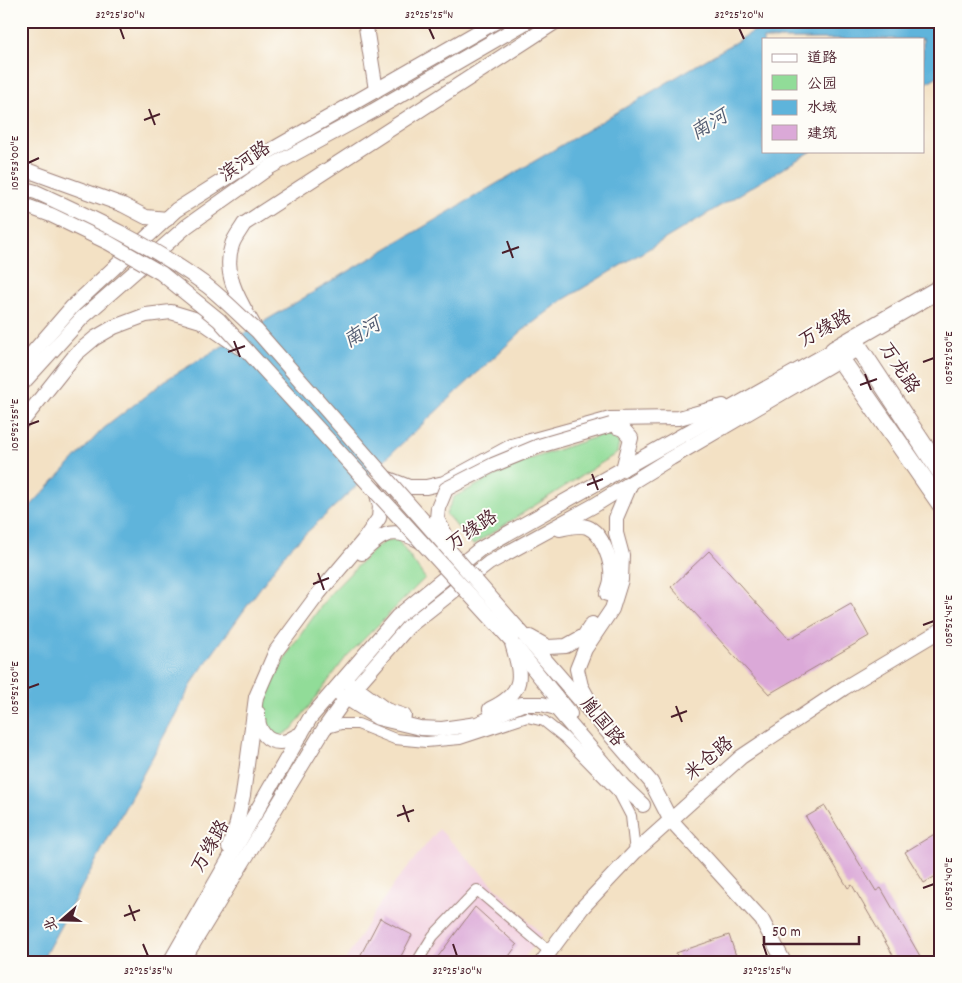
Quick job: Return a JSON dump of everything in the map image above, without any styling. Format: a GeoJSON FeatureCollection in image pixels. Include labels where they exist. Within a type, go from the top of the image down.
{"type":"FeatureCollection","features":[{"type":"Feature","properties":{"kind":"highway","name":"万缘路"},"geometry":{"type":"LineString","coordinates":[[837,355],[941,288]]}},
{"type":"Feature","properties":{"kind":"highway","name":"万缘路"},"geometry":{"type":"LineString","coordinates":[[855,344],[941,301]]}},
{"type":"Feature","properties":{"kind":"highway","name":"万龙路"},"geometry":{"type":"LineString","coordinates":[[855,344],[941,472]]}},
{"type":"Feature","properties":{"kind":"highway"},"geometry":{"type":"LineString","coordinates":[[837,355],[941,504]]}},
{"type":"Feature","properties":{"kind":"street"},"geometry":{"type":"LineString","coordinates":[[365,21],[376,90]]}},
{"type":"Feature","properties":{"kind":"street","name":"滨河路"},"geometry":{"type":"LineString","coordinates":[[21,366],[72,307],[176,210],[268,152],[497,21]]}},
{"type":"Feature","properties":{"kind":"street","name":"滨河路"},"geometry":{"type":"LineString","coordinates":[[21,385],[82,318],[187,226],[270,167],[373,111],[528,21]]}},
{"type":"Feature","properties":{"kind":"street"},"geometry":{"type":"LineString","coordinates":[[256,331],[230,279],[229,260],[232,243],[244,224],[557,21]]}},
{"type":"Feature","properties":{"kind":"street"},"geometry":{"type":"LineString","coordinates":[[21,168],[122,205],[146,217],[167,219]]}},
{"type":"Feature","properties":{"kind":"street"},"geometry":{"type":"LineString","coordinates":[[21,188],[36,192],[125,234],[207,286],[256,331],[386,478],[516,636]]}},
{"type":"Feature","properties":{"kind":"street"},"geometry":{"type":"LineString","coordinates":[[21,204],[60,219],[109,243],[162,273],[219,320],[422,542],[516,636],[548,648],[566,646],[584,636],[604,605],[612,578],[607,551],[597,534],[588,528],[578,526],[548,531]]}},
{"type":"Feature","properties":{"kind":"street"},"geometry":{"type":"LineString","coordinates":[[21,424],[76,354],[95,338],[114,327],[146,315],[172,312],[201,321],[225,336],[258,362]]}},
{"type":"Feature","properties":{"kind":"street","name":"万缘路"},"geometry":{"type":"LineString","coordinates":[[170,962],[310,718],[397,617],[480,548],[744,400],[837,355]]}},
{"type":"Feature","properties":{"kind":"street","name":"万缘路"},"geometry":{"type":"LineString","coordinates":[[182,962],[324,729],[351,692],[408,626],[489,563],[595,505],[837,355]]}},
{"type":"Feature","properties":{"kind":"street"},"geometry":{"type":"LineString","coordinates":[[386,478],[410,487],[426,487],[444,483],[512,446],[611,422],[679,418],[744,400]]}},
{"type":"Feature","properties":{"kind":"street"},"geometry":{"type":"LineString","coordinates":[[611,422],[631,438],[623,469]]}},
{"type":"Feature","properties":{"kind":"street"},"geometry":{"type":"LineString","coordinates":[[333,690],[351,692],[386,710],[417,720],[439,721],[472,717],[505,702],[518,686],[520,670],[516,636],[446,537],[437,519],[438,508],[446,489],[494,465],[539,446],[611,422]]}},
{"type":"Feature","properties":{"kind":"street"},"geometry":{"type":"LineString","coordinates":[[632,482],[616,518],[616,533],[622,555],[621,580],[612,609],[585,649],[577,669],[581,686],[587,699],[651,782]]}},
{"type":"Feature","properties":{"kind":"street"},"geometry":{"type":"LineString","coordinates":[[301,734],[285,741],[274,742],[264,735],[258,724],[258,705],[293,632],[379,518],[380,506],[376,491]]}},
{"type":"Feature","properties":{"kind":"street"},"geometry":{"type":"LineString","coordinates":[[214,887],[236,827],[242,803],[256,697],[276,652],[324,593],[375,540],[392,532],[406,534],[422,542]]}},
{"type":"Feature","properties":{"kind":"street","name":"米仓路"},"geometry":{"type":"LineString","coordinates":[[545,956],[582,908],[635,852],[741,757],[844,688],[941,630]]}},
{"type":"Feature","properties":{"kind":"street","name":"胤国路"},"geometry":{"type":"LineString","coordinates":[[516,636],[651,782],[670,819],[762,920],[784,962]]}},
{"type":"Feature","properties":{"kind":"street","name":"胤国路"},"geometry":{"type":"LineString","coordinates":[[516,636],[643,805],[670,819]]}},
{"type":"Feature","properties":{"kind":"street"},"geometry":{"type":"LineString","coordinates":[[343,678],[351,692],[378,718],[420,728],[442,729],[477,724],[522,704],[542,704],[556,708],[643,805]]}},
{"type":"Feature","properties":{"kind":"street"},"geometry":{"type":"LineString","coordinates":[[324,729],[341,724],[358,724],[395,739],[426,742],[460,739],[527,717],[544,721],[564,737],[619,793],[630,816],[635,852]]}},
{"type":"Feature","properties":{"kind":"street"},"geometry":{"type":"LineString","coordinates":[[417,962],[434,936],[477,890],[545,956]]}},
{"type":"Feature","properties":{"kind":"shaded area"},"geometry":{"type":"Polygon","coordinates":[[[439,829],[542,935],[521,962],[344,962],[379,905],[439,829]]]}},
{"type":"Feature","properties":{"kind":"green space"},"geometry":{"type":"Polygon","coordinates":[[[611,435],[619,443],[617,453],[473,545],[446,514],[454,497],[522,462],[599,436],[611,435]]]}},
{"type":"Feature","properties":{"kind":"green space"},"geometry":{"type":"Polygon","coordinates":[[[397,539],[425,578],[347,656],[292,729],[281,736],[269,732],[261,720],[265,697],[291,648],[330,594],[372,551],[385,541],[397,539]]]}},
{"type":"Feature","properties":{"kind":"water","name":"南河"},"geometry":{"type":"Polygon","coordinates":[[[771,21],[941,21],[941,74],[924,84],[924,38],[762,38],[762,152],[810,152],[563,300],[521,332],[287,551],[197,675],[41,962],[21,962],[21,516],[103,429],[167,379],[771,21]]]}},
{"type":"Feature","properties":{"kind":"building"},"geometry":{"type":"Polygon","coordinates":[[[709,551],[789,639],[851,604],[869,636],[769,694],[671,587],[709,551]]]}},
{"type":"Feature","properties":{"kind":"building"},"geometry":{"type":"Polygon","coordinates":[[[825,806],[876,891],[881,888],[920,956],[911,962],[897,962],[852,885],[848,888],[806,817],[825,806]]]}},
{"type":"Feature","properties":{"kind":"building"},"geometry":{"type":"Polygon","coordinates":[[[941,830],[941,873],[924,883],[905,852],[941,830]]]}},
{"type":"Feature","properties":{"kind":"building"},"geometry":{"type":"Polygon","coordinates":[[[475,907],[517,945],[505,962],[434,962],[475,907]]]}},
{"type":"Feature","properties":{"kind":"building"},"geometry":{"type":"Polygon","coordinates":[[[380,918],[412,935],[398,962],[357,962],[380,918]]]}},
{"type":"Feature","properties":{"kind":"building"},"geometry":{"type":"Polygon","coordinates":[[[729,935],[738,962],[679,962],[676,953],[729,935]]]}}]}
